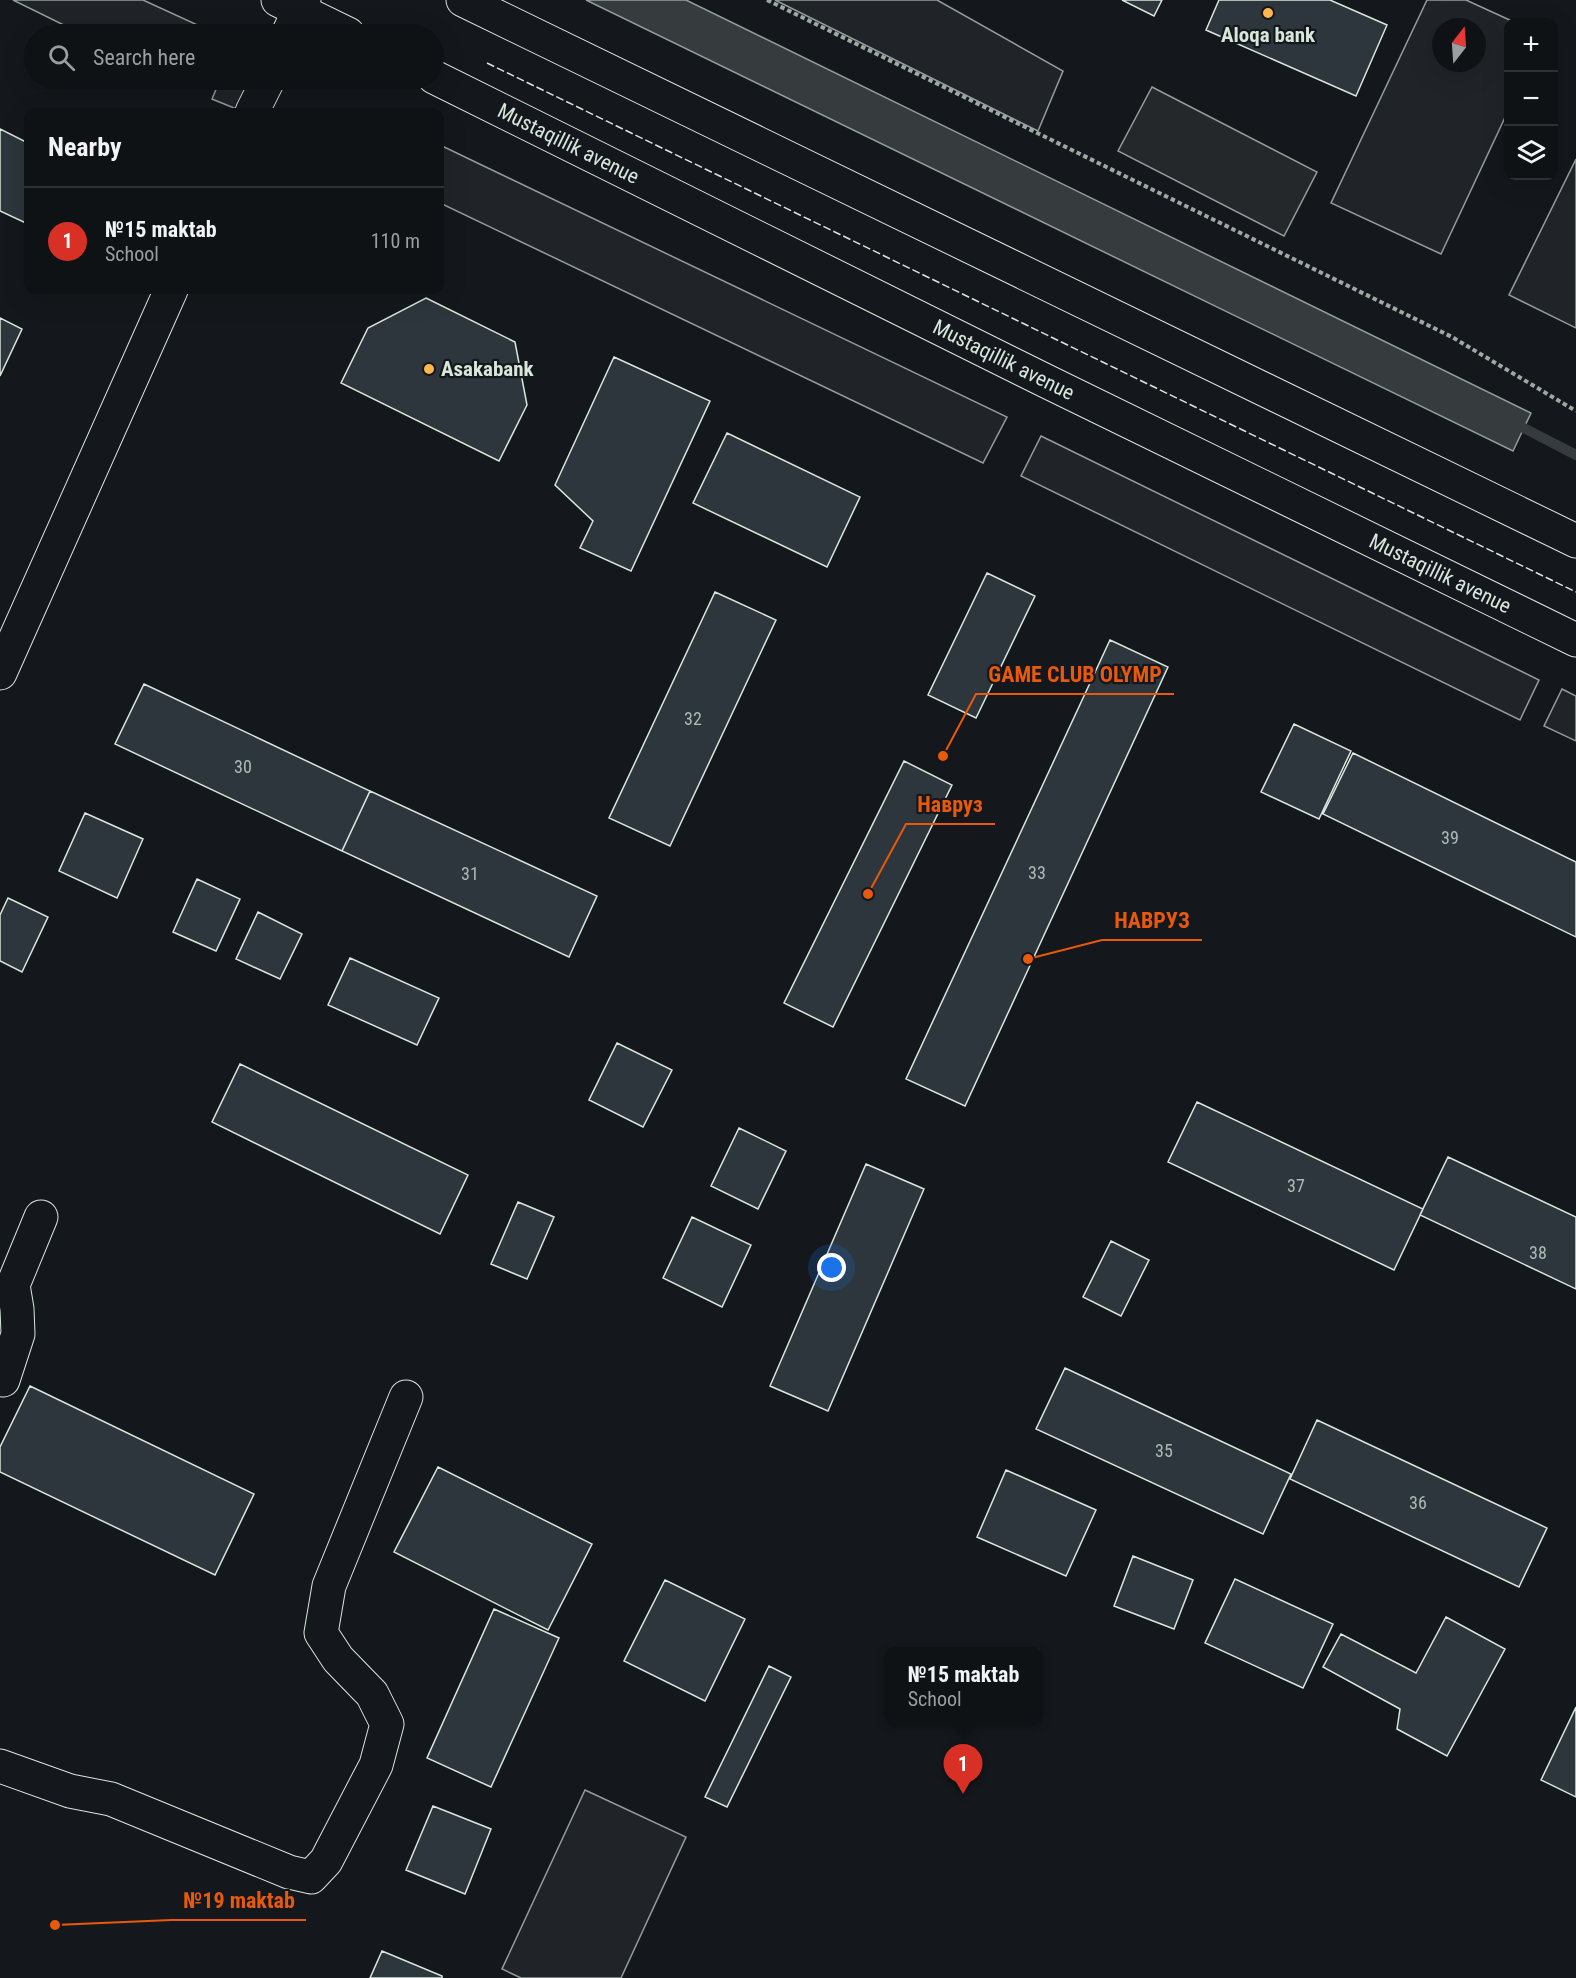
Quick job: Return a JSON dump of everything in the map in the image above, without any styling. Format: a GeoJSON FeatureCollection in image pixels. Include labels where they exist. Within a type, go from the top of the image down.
{"type":"FeatureCollection","features":[{"type":"Feature","properties":{"kind":"main road"},"geometry":{"type":"LineString","coordinates":[[464,0],[1576,541]]}},
{"type":"Feature","properties":{"kind":"main road"},"geometry":{"type":"LineString","coordinates":[[292,11],[324,24]]}},
{"type":"Feature","properties":{"kind":"main road","name":"Mustaqillik avenue"},"geometry":{"type":"LineString","coordinates":[[444,82],[1046,381],[1576,640]]}},
{"type":"Feature","properties":{"kind":"main road"},"geometry":{"type":"LineString","coordinates":[[254,108],[263,90]]}},
{"type":"Feature","properties":{"kind":"main road"},"geometry":{"type":"LineString","coordinates":[[0,673],[169,294]]}},
{"type":"Feature","properties":{"kind":"main road"},"geometry":{"type":"LineString","coordinates":[[3,1380],[18,1334],[13,1285],[41,1217]]}},
{"type":"Feature","properties":{"kind":"main road"},"geometry":{"type":"LineString","coordinates":[[0,1766],[70,1791],[111,1799],[289,1872],[310,1877],[326,1861],[376,1765],[387,1724],[372,1694],[338,1659],[321,1633],[329,1586],[406,1396]]}},
{"type":"Feature","properties":{"kind":"path"},"geometry":{"type":"LineString","coordinates":[[766,0],[1452,337],[1576,411]]}},
{"type":"Feature","properties":{"kind":"shaded area"},"geometry":{"type":"Polygon","coordinates":[[[13,0],[143,0],[195,24],[62,24],[13,0]]]}},
{"type":"Feature","properties":{"kind":"shaded area"},"geometry":{"type":"Polygon","coordinates":[[[586,0],[686,0],[1531,413],[1513,451],[586,0]]]}},
{"type":"Feature","properties":{"kind":"shaded area"},"geometry":{"type":"Polygon","coordinates":[[[775,0],[937,0],[1063,71],[1038,131],[775,0]]]}},
{"type":"Feature","properties":{"kind":"shaded area"},"geometry":{"type":"Polygon","coordinates":[[[1427,0],[1466,0],[1505,18],[1504,120],[1441,254],[1331,203],[1427,0]]]}},
{"type":"Feature","properties":{"kind":"shaded area"},"geometry":{"type":"Polygon","coordinates":[[[1152,87],[1317,172],[1284,236],[1118,151],[1152,87]]]}},
{"type":"Feature","properties":{"kind":"shaded area"},"geometry":{"type":"Polygon","coordinates":[[[216,90],[248,90],[240,108],[212,99],[216,90]]]}},
{"type":"Feature","properties":{"kind":"shaded area"},"geometry":{"type":"Polygon","coordinates":[[[444,147],[1007,417],[983,463],[444,205],[444,147]]]}},
{"type":"Feature","properties":{"kind":"shaded area"},"geometry":{"type":"Polygon","coordinates":[[[1576,159],[1576,328],[1509,295],[1576,159]]]}},
{"type":"Feature","properties":{"kind":"shaded area"},"geometry":{"type":"Polygon","coordinates":[[[1041,436],[1539,680],[1520,720],[1021,476],[1041,436]]]}},
{"type":"Feature","properties":{"kind":"shaded area"},"geometry":{"type":"Polygon","coordinates":[[[1562,689],[1576,696],[1576,741],[1544,726],[1562,689]]]}},
{"type":"Feature","properties":{"kind":"shaded area"},"geometry":{"type":"Polygon","coordinates":[[[585,1790],[686,1837],[621,1978],[521,1978],[502,1969],[585,1790]]]}},
{"type":"Feature","properties":{"kind":"building"},"geometry":{"type":"Polygon","coordinates":[[[1122,0],[1162,0],[1154,16],[1122,0]]]}},
{"type":"Feature","properties":{"kind":"building"},"geometry":{"type":"Polygon","coordinates":[[[1219,0],[1330,0],[1387,25],[1356,96],[1206,30],[1219,0]]]}},
{"type":"Feature","properties":{"kind":"building"},"geometry":{"type":"Polygon","coordinates":[[[0,129],[24,141],[24,222],[0,211],[0,129]]]}},
{"type":"Feature","properties":{"kind":"building"},"geometry":{"type":"Polygon","coordinates":[[[426,298],[515,342],[527,405],[499,461],[341,383],[368,328],[426,298]]]}},
{"type":"Feature","properties":{"kind":"building"},"geometry":{"type":"Polygon","coordinates":[[[0,318],[22,329],[0,376],[0,318]]]}},
{"type":"Feature","properties":{"kind":"building"},"geometry":{"type":"Polygon","coordinates":[[[614,357],[710,401],[631,571],[580,548],[593,521],[555,485],[614,357]]]}},
{"type":"Feature","properties":{"kind":"building"},"geometry":{"type":"Polygon","coordinates":[[[727,433],[860,497],[827,567],[693,503],[727,433]]]}},
{"type":"Feature","properties":{"kind":"building"},"geometry":{"type":"Polygon","coordinates":[[[987,573],[1035,596],[976,718],[928,695],[987,573]]]}},
{"type":"Feature","properties":{"kind":"building"},"geometry":{"type":"Polygon","coordinates":[[[715,592],[776,620],[670,846],[609,818],[715,592]]]}},
{"type":"Feature","properties":{"kind":"building"},"geometry":{"type":"Polygon","coordinates":[[[1110,640],[1168,667],[965,1106],[906,1079],[1110,640]]]}},
{"type":"Feature","properties":{"kind":"building"},"geometry":{"type":"Polygon","coordinates":[[[144,684],[370,791],[342,851],[115,744],[144,684]]]}},
{"type":"Feature","properties":{"kind":"building"},"geometry":{"type":"Polygon","coordinates":[[[1294,724],[1351,751],[1319,819],[1261,792],[1294,724]]]}},
{"type":"Feature","properties":{"kind":"building"},"geometry":{"type":"Polygon","coordinates":[[[1353,753],[1576,862],[1576,937],[1323,814],[1353,753]]]}},
{"type":"Feature","properties":{"kind":"building"},"geometry":{"type":"Polygon","coordinates":[[[904,761],[952,785],[833,1027],[784,1003],[904,761]]]}},
{"type":"Feature","properties":{"kind":"building"},"geometry":{"type":"Polygon","coordinates":[[[370,791],[597,896],[569,957],[342,851],[370,791]]]}},
{"type":"Feature","properties":{"kind":"building"},"geometry":{"type":"Polygon","coordinates":[[[85,813],[143,839],[117,898],[59,871],[85,813]]]}},
{"type":"Feature","properties":{"kind":"building"},"geometry":{"type":"Polygon","coordinates":[[[197,879],[240,899],[216,951],[173,932],[197,879]]]}},
{"type":"Feature","properties":{"kind":"building"},"geometry":{"type":"Polygon","coordinates":[[[8,898],[48,917],[22,972],[0,961],[0,915],[8,898]]]}},
{"type":"Feature","properties":{"kind":"building"},"geometry":{"type":"Polygon","coordinates":[[[258,912],[302,934],[280,979],[236,959],[258,912]]]}},
{"type":"Feature","properties":{"kind":"building"},"geometry":{"type":"Polygon","coordinates":[[[350,958],[439,998],[417,1045],[328,1005],[350,958]]]}},
{"type":"Feature","properties":{"kind":"building"},"geometry":{"type":"Polygon","coordinates":[[[617,1043],[672,1070],[643,1127],[589,1100],[617,1043]]]}},
{"type":"Feature","properties":{"kind":"building"},"geometry":{"type":"Polygon","coordinates":[[[240,1064],[468,1175],[440,1234],[212,1122],[240,1064]]]}},
{"type":"Feature","properties":{"kind":"building"},"geometry":{"type":"Polygon","coordinates":[[[1197,1102],[1423,1209],[1394,1270],[1168,1162],[1197,1102]]]}},
{"type":"Feature","properties":{"kind":"building"},"geometry":{"type":"Polygon","coordinates":[[[739,1128],[786,1151],[758,1209],[711,1186],[739,1128]]]}},
{"type":"Feature","properties":{"kind":"building"},"geometry":{"type":"Polygon","coordinates":[[[1448,1157],[1576,1217],[1576,1289],[1420,1215],[1448,1157]]]}},
{"type":"Feature","properties":{"kind":"building"},"geometry":{"type":"Polygon","coordinates":[[[866,1164],[924,1189],[828,1411],[770,1386],[866,1164]]]}},
{"type":"Feature","properties":{"kind":"building"},"geometry":{"type":"Polygon","coordinates":[[[518,1202],[554,1217],[527,1279],[491,1264],[518,1202]]]}},
{"type":"Feature","properties":{"kind":"building"},"geometry":{"type":"Polygon","coordinates":[[[692,1217],[751,1245],[722,1307],[663,1278],[692,1217]]]}},
{"type":"Feature","properties":{"kind":"building"},"geometry":{"type":"Polygon","coordinates":[[[1111,1241],[1149,1260],[1121,1316],[1083,1297],[1111,1241]]]}},
{"type":"Feature","properties":{"kind":"building"},"geometry":{"type":"Polygon","coordinates":[[[1065,1368],[1291,1474],[1263,1534],[1036,1429],[1065,1368]]]}},
{"type":"Feature","properties":{"kind":"building"},"geometry":{"type":"Polygon","coordinates":[[[30,1386],[254,1494],[215,1575],[0,1472],[0,1447],[30,1386]]]}},
{"type":"Feature","properties":{"kind":"building"},"geometry":{"type":"Polygon","coordinates":[[[1317,1420],[1547,1528],[1519,1587],[1290,1479],[1317,1420]]]}},
{"type":"Feature","properties":{"kind":"building"},"geometry":{"type":"Polygon","coordinates":[[[438,1467],[592,1544],[548,1630],[394,1552],[438,1467]]]}},
{"type":"Feature","properties":{"kind":"building"},"geometry":{"type":"Polygon","coordinates":[[[1006,1470],[1096,1510],[1066,1576],[977,1537],[1006,1470]]]}},
{"type":"Feature","properties":{"kind":"building"},"geometry":{"type":"Polygon","coordinates":[[[1133,1556],[1193,1580],[1174,1629],[1114,1606],[1133,1556]]]}},
{"type":"Feature","properties":{"kind":"building"},"geometry":{"type":"Polygon","coordinates":[[[1235,1579],[1333,1624],[1303,1688],[1205,1643],[1235,1579]]]}},
{"type":"Feature","properties":{"kind":"building"},"geometry":{"type":"Polygon","coordinates":[[[665,1580],[745,1619],[705,1701],[624,1661],[665,1580]]]}},
{"type":"Feature","properties":{"kind":"building"},"geometry":{"type":"Polygon","coordinates":[[[494,1609],[559,1638],[491,1787],[427,1758],[494,1609]]]}},
{"type":"Feature","properties":{"kind":"building"},"geometry":{"type":"Polygon","coordinates":[[[1446,1617],[1505,1649],[1447,1756],[1397,1729],[1400,1709],[1323,1667],[1341,1634],[1416,1673],[1446,1617]]]}},
{"type":"Feature","properties":{"kind":"building"},"geometry":{"type":"Polygon","coordinates":[[[769,1666],[791,1677],[727,1807],[705,1797],[769,1666]]]}},
{"type":"Feature","properties":{"kind":"building"},"geometry":{"type":"Polygon","coordinates":[[[1576,1707],[1576,1797],[1541,1780],[1576,1707]]]}},
{"type":"Feature","properties":{"kind":"building"},"geometry":{"type":"Polygon","coordinates":[[[433,1806],[491,1829],[465,1894],[406,1870],[433,1806]]]}},
{"type":"Feature","properties":{"kind":"building"},"geometry":{"type":"Polygon","coordinates":[[[382,1951],[442,1976],[442,1978],[370,1978],[382,1951]]]}},
{"type":"Feature","properties":{"kind":"waterway"},"geometry":{"type":"LineString","coordinates":[[1512,422],[1576,455]]}},
{"type":"Feature","properties":{"kind":"fence"},"geometry":{"type":"LineString","coordinates":[[487,63],[1576,592]]}},
{"type":"Feature","properties":{"kind":"place","name":"Aloqa bank"},"geometry":{"type":"Point","coordinates":[1268,13]}},
{"type":"Feature","properties":{"kind":"place","name":"Asakabank"},"geometry":{"type":"Point","coordinates":[429,369]}},
{"type":"Feature","properties":{"kind":"place","name":"GAME CLUB OLYMP"},"geometry":{"type":"Point","coordinates":[943,756]}},
{"type":"Feature","properties":{"kind":"place","name":"Навруз"},"geometry":{"type":"Point","coordinates":[868,894]}},
{"type":"Feature","properties":{"kind":"place","name":"НАВРУЗ"},"geometry":{"type":"Point","coordinates":[1028,959]}},
{"type":"Feature","properties":{"kind":"place","name":"№15 maktab"},"geometry":{"type":"Point","coordinates":[963,1794]}},
{"type":"Feature","properties":{"kind":"place","name":"№19 maktab"},"geometry":{"type":"Point","coordinates":[55,1925]}}]}
